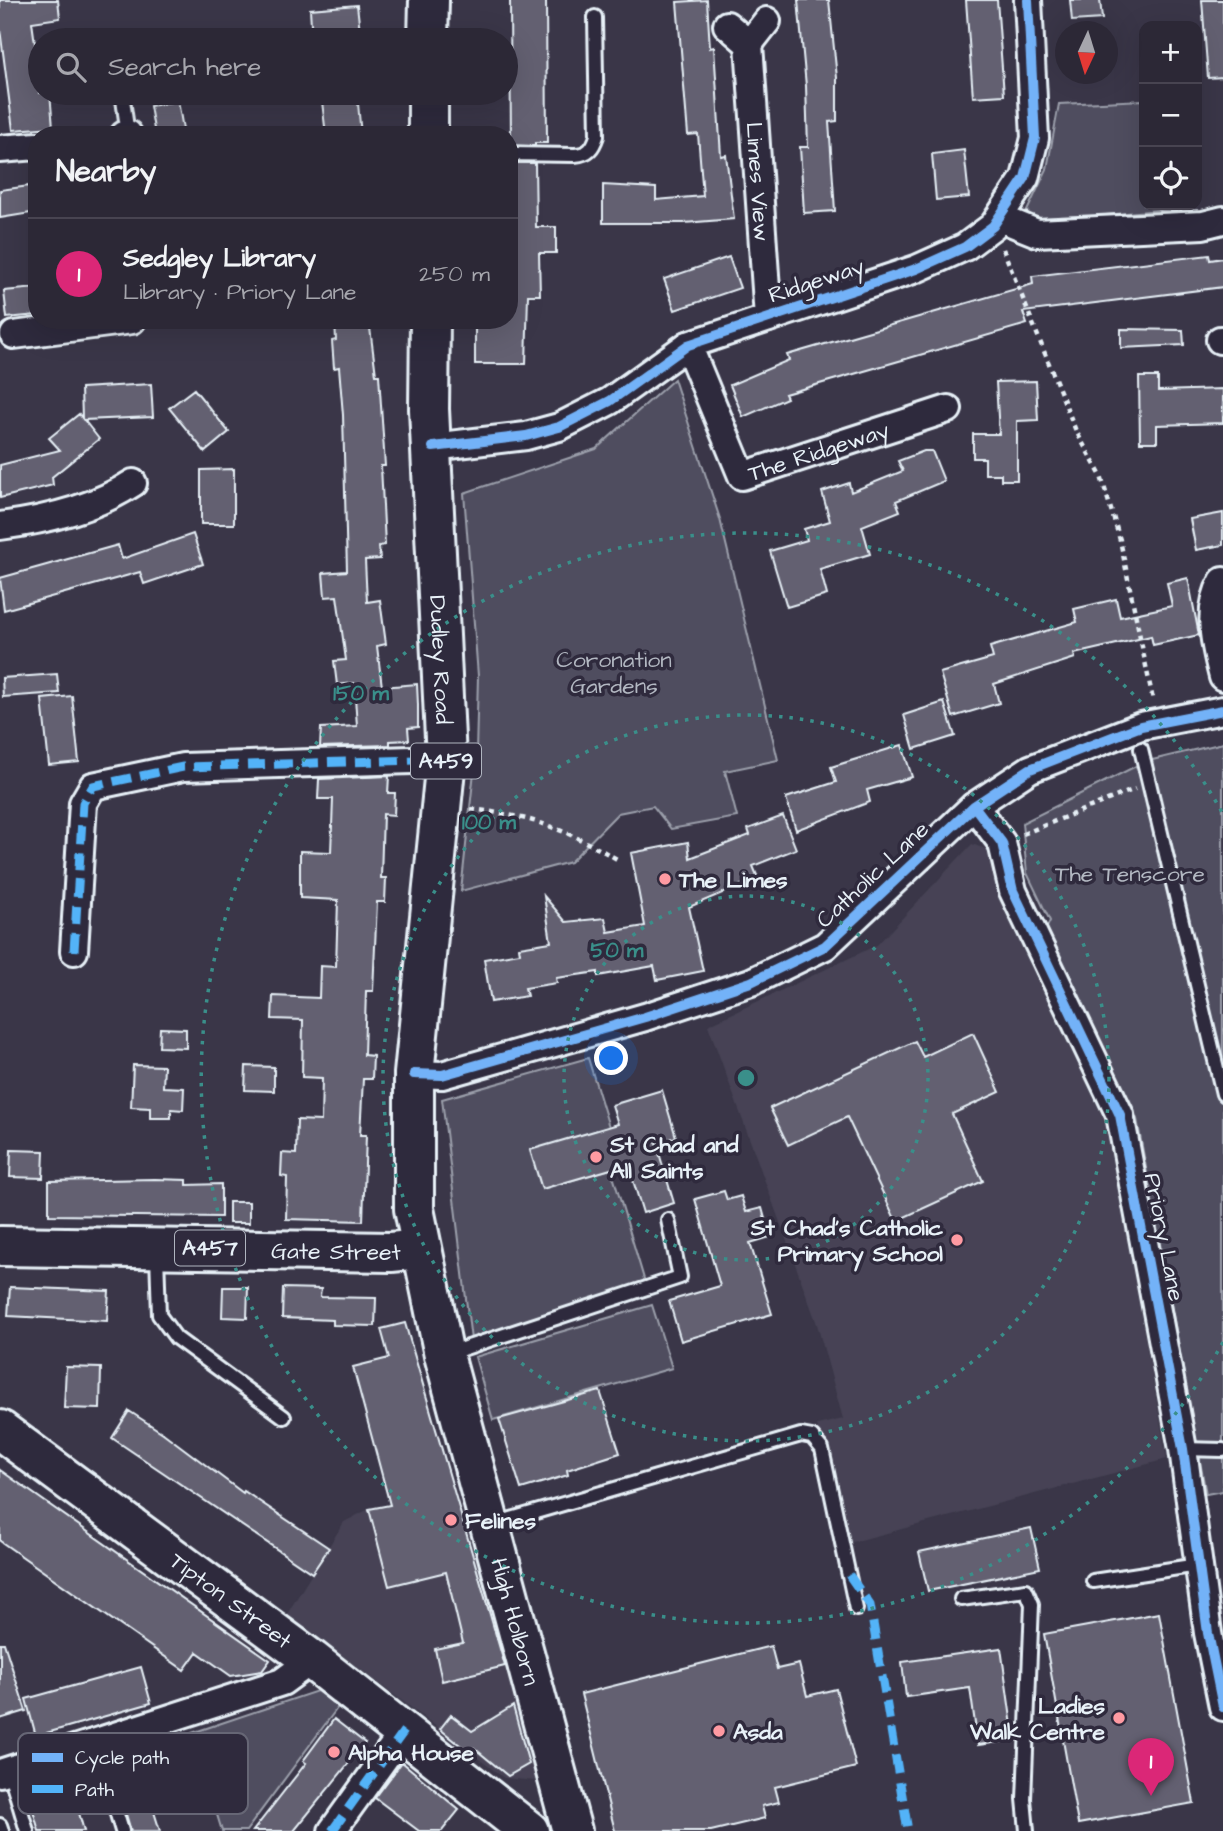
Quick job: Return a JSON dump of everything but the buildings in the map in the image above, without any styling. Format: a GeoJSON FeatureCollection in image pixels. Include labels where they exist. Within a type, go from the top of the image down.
{"type":"FeatureCollection","features":[{"type":"Feature","properties":{"kind":"main road"},"geometry":{"type":"LineString","coordinates":[[428,28],[429,0]]}},
{"type":"Feature","properties":{"kind":"main road"},"geometry":{"type":"LineString","coordinates":[[428,105],[428,126]]}},
{"type":"Feature","properties":{"kind":"main road","name":"Dudley Road"},"geometry":{"type":"LineString","coordinates":[[420,1249],[414,1209],[414,1074],[446,759],[433,447],[429,409],[430,329]]}},
{"type":"Feature","properties":{"kind":"main road","name":"Gate Street"},"geometry":{"type":"LineString","coordinates":[[0,1246],[157,1246],[391,1252],[420,1249]]}},
{"type":"Feature","properties":{"kind":"main road","name":"High Holborn"},"geometry":{"type":"LineString","coordinates":[[420,1249],[444,1355],[572,1831]]}},
{"type":"Feature","properties":{"kind":"main road","name":"Tipton Street"},"geometry":{"type":"LineString","coordinates":[[0,1430],[312,1660],[529,1831]]}},
{"type":"Feature","properties":{"kind":"main road","name":"Tipton Street"},"geometry":{"type":"LineString","coordinates":[[460,1775],[506,1792],[538,1798],[561,1795]]}},
{"type":"Feature","properties":{"kind":"street","name":"Ridgeway"},"geometry":{"type":"LineString","coordinates":[[433,447],[526,436],[559,427],[610,401],[688,345],[916,269],[965,247],[997,222],[1026,178],[1035,138],[1028,0]]}},
{"type":"Feature","properties":{"kind":"street"},"geometry":{"type":"LineString","coordinates":[[727,25],[749,44],[767,21]]}},
{"type":"Feature","properties":{"kind":"street","name":"Limes View"},"geometry":{"type":"LineString","coordinates":[[749,44],[768,318]]}},
{"type":"Feature","properties":{"kind":"street"},"geometry":{"type":"LineString","coordinates":[[0,149],[28,147]]}},
{"type":"Feature","properties":{"kind":"street"},"geometry":{"type":"LineString","coordinates":[[997,222],[1037,233],[1203,225],[1223,220]]}},
{"type":"Feature","properties":{"kind":"street"},"geometry":{"type":"LineString","coordinates":[[14,335],[61,329]]}},
{"type":"Feature","properties":{"kind":"street","name":"The Ridgeway"},"geometry":{"type":"LineString","coordinates":[[688,345],[742,475],[948,409]]}},
{"type":"Feature","properties":{"kind":"street"},"geometry":{"type":"LineString","coordinates":[[0,526],[35,522],[110,499],[133,483]]}},
{"type":"Feature","properties":{"kind":"street"},"geometry":{"type":"LineString","coordinates":[[1223,581],[1215,608],[1212,637],[1223,677]]}},
{"type":"Feature","properties":{"kind":"street","name":"Catholic Lane"},"geometry":{"type":"LineString","coordinates":[[414,1074],[442,1075],[645,1017],[751,982],[825,946],[974,806],[1030,769],[1129,730],[1223,710]]}},
{"type":"Feature","properties":{"kind":"street"},"geometry":{"type":"LineString","coordinates":[[74,951],[83,803],[93,786],[183,767],[446,759]]}},
{"type":"Feature","properties":{"kind":"street","name":"Priory Lane"},"geometry":{"type":"LineString","coordinates":[[974,806],[1002,843],[1013,891],[1120,1115],[1183,1449],[1208,1633],[1223,1707]]}},
{"type":"Feature","properties":{"kind":"street"},"geometry":{"type":"LineString","coordinates":[[129,1733],[282,1682],[312,1660]]}},
{"type":"Feature","properties":{"kind":"street"},"geometry":{"type":"LineString","coordinates":[[332,1831],[404,1731]]}},
{"type":"Feature","properties":{"kind":"lane"},"geometry":{"type":"LineString","coordinates":[[518,154],[575,155],[585,154],[593,147],[597,136],[595,17]]}},
{"type":"Feature","properties":{"kind":"lane"},"geometry":{"type":"LineString","coordinates":[[123,105],[125,126]]}},
{"type":"Feature","properties":{"kind":"lane"},"geometry":{"type":"LineString","coordinates":[[1141,749],[1223,1094]]}},
{"type":"Feature","properties":{"kind":"lane"},"geometry":{"type":"LineString","coordinates":[[444,1355],[680,1277],[667,1220]]}},
{"type":"Feature","properties":{"kind":"lane"},"geometry":{"type":"LineString","coordinates":[[157,1246],[159,1315],[176,1338],[284,1417]]}},
{"type":"Feature","properties":{"kind":"lane"},"geometry":{"type":"LineString","coordinates":[[491,1525],[801,1435],[812,1437],[822,1449],[856,1609]]}},
{"type":"Feature","properties":{"kind":"lane"},"geometry":{"type":"LineString","coordinates":[[1183,1449],[1223,1450]]}},
{"type":"Feature","properties":{"kind":"lane"},"geometry":{"type":"LineString","coordinates":[[1093,1581],[1198,1564]]}},
{"type":"Feature","properties":{"kind":"lane"},"geometry":{"type":"LineString","coordinates":[[961,1599],[1026,1590],[1032,1604],[1024,1799],[1027,1831]]}},
{"type":"Feature","properties":{"kind":"lane"},"geometry":{"type":"LineString","coordinates":[[5,1772],[18,1807]]}},
{"type":"Feature","properties":{"kind":"lane"},"geometry":{"type":"LineString","coordinates":[[21,1814],[27,1831]]}},
{"type":"Feature","properties":{"kind":"lane"},"geometry":{"type":"LineString","coordinates":[[117,1814],[122,1831]]}},
{"type":"Feature","properties":{"kind":"lane"},"geometry":{"type":"LineString","coordinates":[[0,1825],[2,1831]]}},
{"type":"Feature","properties":{"kind":"path"},"geometry":{"type":"LineString","coordinates":[[997,222],[1076,431],[1101,476],[1120,540],[1153,701]]}},
{"type":"Feature","properties":{"kind":"path"},"geometry":{"type":"LineString","coordinates":[[1018,836],[1149,783]]}},
{"type":"Feature","properties":{"kind":"path"},"geometry":{"type":"LineString","coordinates":[[463,808],[521,815],[570,832],[617,859]]}},
{"type":"Feature","properties":{"kind":"shaded area","name":"St Chad's Catholic Primary School"},"geometry":{"type":"Polygon","coordinates":[[[972,844],[991,851],[991,865],[1003,900],[1108,1129],[1167,1459],[849,1543],[817,1425],[843,1419],[817,1324],[708,1025],[877,945],[972,844]]]}},
{"type":"Feature","properties":{"kind":"shaded area"},"geometry":{"type":"Polygon","coordinates":[[[453,1490],[541,1775],[537,1781],[504,1778],[287,1614],[344,1522],[369,1509],[453,1490]]]}},
{"type":"Feature","properties":{"kind":"green space"},"geometry":{"type":"Polygon","coordinates":[[[1139,100],[1139,210],[1159,210],[1052,220],[1031,219],[1027,211],[1047,169],[1059,104],[1139,100]]]}},
{"type":"Feature","properties":{"kind":"green space","name":"Coronation Gardens"},"geometry":{"type":"Polygon","coordinates":[[[674,379],[720,519],[778,760],[725,771],[737,817],[671,829],[653,806],[618,813],[570,862],[461,891],[476,753],[478,676],[464,493],[596,449],[674,379]]]}},
{"type":"Feature","properties":{"kind":"green space","name":"The Tenscore"},"geometry":{"type":"Polygon","coordinates":[[[1223,743],[1223,1491],[1206,1494],[1137,1119],[1044,933],[1050,921],[1027,873],[1022,823],[1144,762],[1223,743]]]}},
{"type":"Feature","properties":{"kind":"green space"},"geometry":{"type":"Polygon","coordinates":[[[588,1058],[609,1127],[530,1151],[542,1189],[611,1169],[647,1289],[471,1340],[442,1099],[588,1058]]]}},
{"type":"Feature","properties":{"kind":"green space"},"geometry":{"type":"Polygon","coordinates":[[[652,1305],[672,1368],[493,1420],[475,1357],[652,1305]]]}},
{"type":"Feature","properties":{"kind":"green space"},"geometry":{"type":"Polygon","coordinates":[[[317,1691],[338,1707],[246,1831],[222,1831],[217,1814],[248,1814],[248,1733],[192,1733],[317,1691]]]}},
{"type":"Feature","properties":{"kind":"marked path"},"geometry":{"type":"LineString","coordinates":[[74,951],[83,803],[93,786],[183,767],[446,759]]}},
{"type":"Feature","properties":{"kind":"marked path"},"geometry":{"type":"LineString","coordinates":[[849,1575],[870,1605],[908,1831]]}},
{"type":"Feature","properties":{"kind":"marked path"},"geometry":{"type":"LineString","coordinates":[[332,1831],[404,1731]]}},
{"type":"Feature","properties":{"kind":"cycle path"},"geometry":{"type":"LineString","coordinates":[[433,447],[526,436],[559,427],[610,401],[688,345],[916,269],[965,247],[993,226],[1025,178],[1035,138],[1028,0]]}},
{"type":"Feature","properties":{"kind":"cycle path"},"geometry":{"type":"LineString","coordinates":[[414,1074],[442,1075],[645,1017],[751,982],[825,946],[974,806],[1030,769],[1141,726],[1223,710]]}},
{"type":"Feature","properties":{"kind":"cycle path"},"geometry":{"type":"LineString","coordinates":[[974,806],[1002,843],[1013,891],[1120,1115],[1183,1449],[1208,1633],[1223,1707]]}},
{"type":"Feature","properties":{"kind":"place","name":"The Limes"},"geometry":{"type":"Point","coordinates":[665,879]}},
{"type":"Feature","properties":{"kind":"place","name":"St Chad and All Saints"},"geometry":{"type":"Point","coordinates":[596,1157]}},
{"type":"Feature","properties":{"kind":"place","name":"St Chad's Catholic Primary School"},"geometry":{"type":"Point","coordinates":[957,1240]}},
{"type":"Feature","properties":{"kind":"place","name":"Felines"},"geometry":{"type":"Point","coordinates":[451,1520]}},
{"type":"Feature","properties":{"kind":"place","name":"Ladies Walk Centre"},"geometry":{"type":"Point","coordinates":[1119,1718]}},
{"type":"Feature","properties":{"kind":"place","name":"Asda"},"geometry":{"type":"Point","coordinates":[719,1731]}},
{"type":"Feature","properties":{"kind":"place","name":"Alpha House"},"geometry":{"type":"Point","coordinates":[334,1752]}},
{"type":"Feature","properties":{"kind":"place","name":"Sedgley Library"},"geometry":{"type":"Point","coordinates":[1151,1796]}}]}
